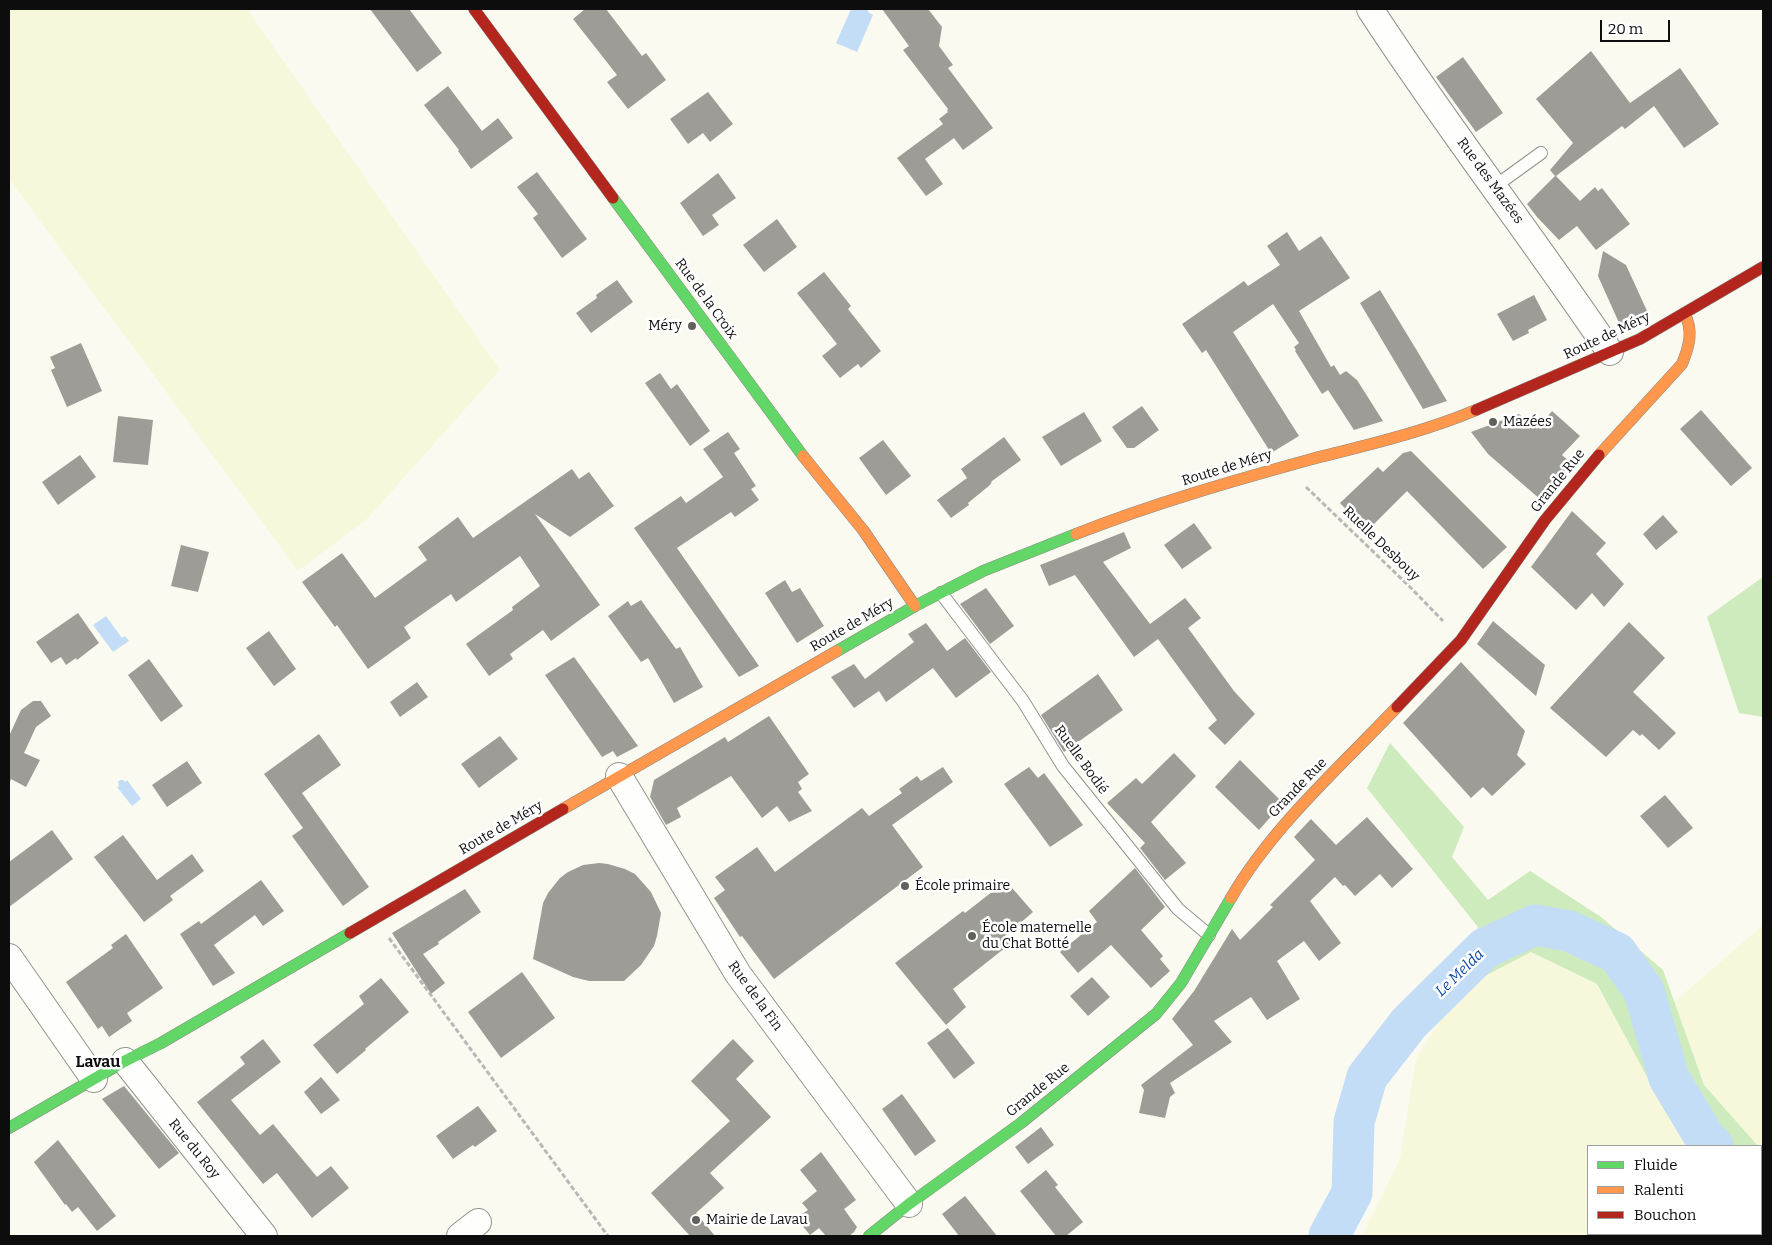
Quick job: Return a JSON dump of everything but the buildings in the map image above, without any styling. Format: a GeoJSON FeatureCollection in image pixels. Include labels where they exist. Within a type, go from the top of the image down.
{"type":"FeatureCollection","features":[{"type":"Feature","properties":{"kind":"street","name":"Rue de la Croix"},"geometry":{"type":"LineString","coordinates":[[474,9],[797,448],[863,530],[915,606]]}},
{"type":"Feature","properties":{"kind":"street","name":"Rue des Mazées"},"geometry":{"type":"LineString","coordinates":[[1370,9],[1408,68],[1610,352]]}},
{"type":"Feature","properties":{"kind":"street","name":"Route de Méry"},"geometry":{"type":"LineString","coordinates":[[9,1128],[125,1061],[162,1043],[619,776],[915,606],[941,593],[1011,559],[1129,513],[1284,466],[1425,429],[1504,399],[1640,340],[1763,267]]}},
{"type":"Feature","properties":{"kind":"street","name":"Grande Rue"},"geometry":{"type":"LineString","coordinates":[[869,1236],[909,1204],[1021,1124],[1156,1014],[1181,983],[1239,884],[1279,830],[1461,640],[1545,520],[1586,468],[1663,387],[1682,364],[1689,348],[1690,322],[1684,313]]}},
{"type":"Feature","properties":{"kind":"street","name":"Rue de la Fin"},"geometry":{"type":"LineString","coordinates":[[619,776],[738,974],[909,1204]]}},
{"type":"Feature","properties":{"kind":"street"},"geometry":{"type":"LineString","coordinates":[[9,957],[94,1079]]}},
{"type":"Feature","properties":{"kind":"street","name":"Rue du Roy"},"geometry":{"type":"LineString","coordinates":[[125,1061],[264,1236]]}},
{"type":"Feature","properties":{"kind":"lane"},"geometry":{"type":"LineString","coordinates":[[1494,187],[1541,153]]}},
{"type":"Feature","properties":{"kind":"lane","name":"Ruelle Bodié"},"geometry":{"type":"LineString","coordinates":[[941,593],[1022,701],[1063,766],[1178,909],[1209,935]]}},
{"type":"Feature","properties":{"kind":"path","name":"Ruelle Desbouy"},"geometry":{"type":"LineString","coordinates":[[1284,466],[1410,587],[1461,640]]}},
{"type":"Feature","properties":{"kind":"path"},"geometry":{"type":"LineString","coordinates":[[383,914],[385,932],[608,1236]]}},
{"type":"Feature","properties":{"kind":"green space"},"geometry":{"type":"Polygon","coordinates":[[[9,9],[247,9],[500,370],[367,519],[298,571],[9,179],[9,9]]]}},
{"type":"Feature","properties":{"kind":"green space"},"geometry":{"type":"Polygon","coordinates":[[[1763,577],[1763,717],[1739,713],[1707,617],[1763,577]]]}},
{"type":"Feature","properties":{"kind":"green space"},"geometry":{"type":"Polygon","coordinates":[[[1390,743],[1464,827],[1452,857],[1488,900],[1530,871],[1601,917],[1663,970],[1704,1085],[1757,1145],[1691,1145],[1665,1110],[1597,984],[1531,952],[1460,989],[1478,927],[1367,788],[1390,743]]]}},
{"type":"Feature","properties":{"kind":"green space"},"geometry":{"type":"Polygon","coordinates":[[[1763,925],[1763,1152],[1762,1145],[1757,1145],[1704,1085],[1674,1002],[1763,925]]]}},
{"type":"Feature","properties":{"kind":"green space"},"geometry":{"type":"Polygon","coordinates":[[[1531,952],[1597,984],[1665,1110],[1691,1145],[1587,1145],[1587,1235],[1738,1236],[1362,1236],[1400,1159],[1416,1059],[1460,989],[1531,952]]]}},
{"type":"Feature","properties":{"kind":"green space"},"geometry":{"type":"Polygon","coordinates":[[[1762,1150],[1763,1236],[1738,1236],[1762,1235],[1762,1150]]]}},
{"type":"Feature","properties":{"kind":"water"},"geometry":{"type":"Polygon","coordinates":[[[851,9],[868,9],[868,12],[873,15],[857,52],[836,43],[851,9]]]}},
{"type":"Feature","properties":{"kind":"water"},"geometry":{"type":"Polygon","coordinates":[[[106,616],[122,638],[125,636],[129,641],[113,652],[93,625],[106,616]]]}},
{"type":"Feature","properties":{"kind":"water"},"geometry":{"type":"Polygon","coordinates":[[[120,780],[125,782],[127,780],[141,799],[132,806],[117,787],[120,780]]]}},
{"type":"Feature","properties":{"kind":"waterway","name":"Le Melda"},"geometry":{"type":"LineString","coordinates":[[1329,1236],[1352,1193],[1354,1122],[1367,1077],[1409,1023],[1485,948],[1535,925],[1569,931],[1617,953],[1644,991],[1669,1078],[1705,1138],[1712,1145]]}},
{"type":"Feature","properties":{"kind":"traffic: fast"},"geometry":{"type":"LineString","coordinates":[[613,198],[803,456]]}},
{"type":"Feature","properties":{"kind":"traffic: fast"},"geometry":{"type":"LineString","coordinates":[[837,651],[915,606],[983,571],[1076,534]]}},
{"type":"Feature","properties":{"kind":"traffic: fast"},"geometry":{"type":"LineString","coordinates":[[869,1236],[909,1204],[1021,1123],[1156,1014],[1181,983],[1231,898]]}},
{"type":"Feature","properties":{"kind":"traffic: fast"},"geometry":{"type":"LineString","coordinates":[[9,1128],[125,1061],[161,1043],[350,933]]}},
{"type":"Feature","properties":{"kind":"traffic: slow"},"geometry":{"type":"LineString","coordinates":[[1599,455],[1682,364],[1687,351],[1690,332],[1684,313]]}},
{"type":"Feature","properties":{"kind":"traffic: slow"},"geometry":{"type":"LineString","coordinates":[[1076,534],[1192,493],[1416,431],[1476,410]]}},
{"type":"Feature","properties":{"kind":"traffic: slow"},"geometry":{"type":"LineString","coordinates":[[803,456],[863,530],[915,606]]}},
{"type":"Feature","properties":{"kind":"traffic: slow"},"geometry":{"type":"LineString","coordinates":[[563,809],[837,651]]}},
{"type":"Feature","properties":{"kind":"traffic: slow"},"geometry":{"type":"LineString","coordinates":[[1231,898],[1266,846],[1308,798],[1397,707]]}},
{"type":"Feature","properties":{"kind":"traffic: jam"},"geometry":{"type":"LineString","coordinates":[[474,9],[613,198]]}},
{"type":"Feature","properties":{"kind":"traffic: jam"},"geometry":{"type":"LineString","coordinates":[[1476,410],[1640,339],[1763,267]]}},
{"type":"Feature","properties":{"kind":"traffic: jam"},"geometry":{"type":"LineString","coordinates":[[1397,707],[1461,640],[1545,520],[1599,455]]}},
{"type":"Feature","properties":{"kind":"traffic: jam"},"geometry":{"type":"LineString","coordinates":[[350,933],[563,809]]}},
{"type":"Feature","properties":{"kind":"place","name":"Méry"},"geometry":{"type":"Point","coordinates":[692,326]}},
{"type":"Feature","properties":{"kind":"place","name":"Mazées"},"geometry":{"type":"Point","coordinates":[1493,422]}},
{"type":"Feature","properties":{"kind":"place","name":"École primaire"},"geometry":{"type":"Point","coordinates":[905,886]}},
{"type":"Feature","properties":{"kind":"place","name":"École maternelle du Chat Botté"},"geometry":{"type":"Point","coordinates":[972,936]}},
{"type":"Feature","properties":{"kind":"place","name":"Mairie de Lavau"},"geometry":{"type":"Point","coordinates":[696,1220]}},
{"type":"Feature","properties":{"kind":"district","name":"Lavau"},"geometry":{"type":"Point","coordinates":[98,1063]}}]}
